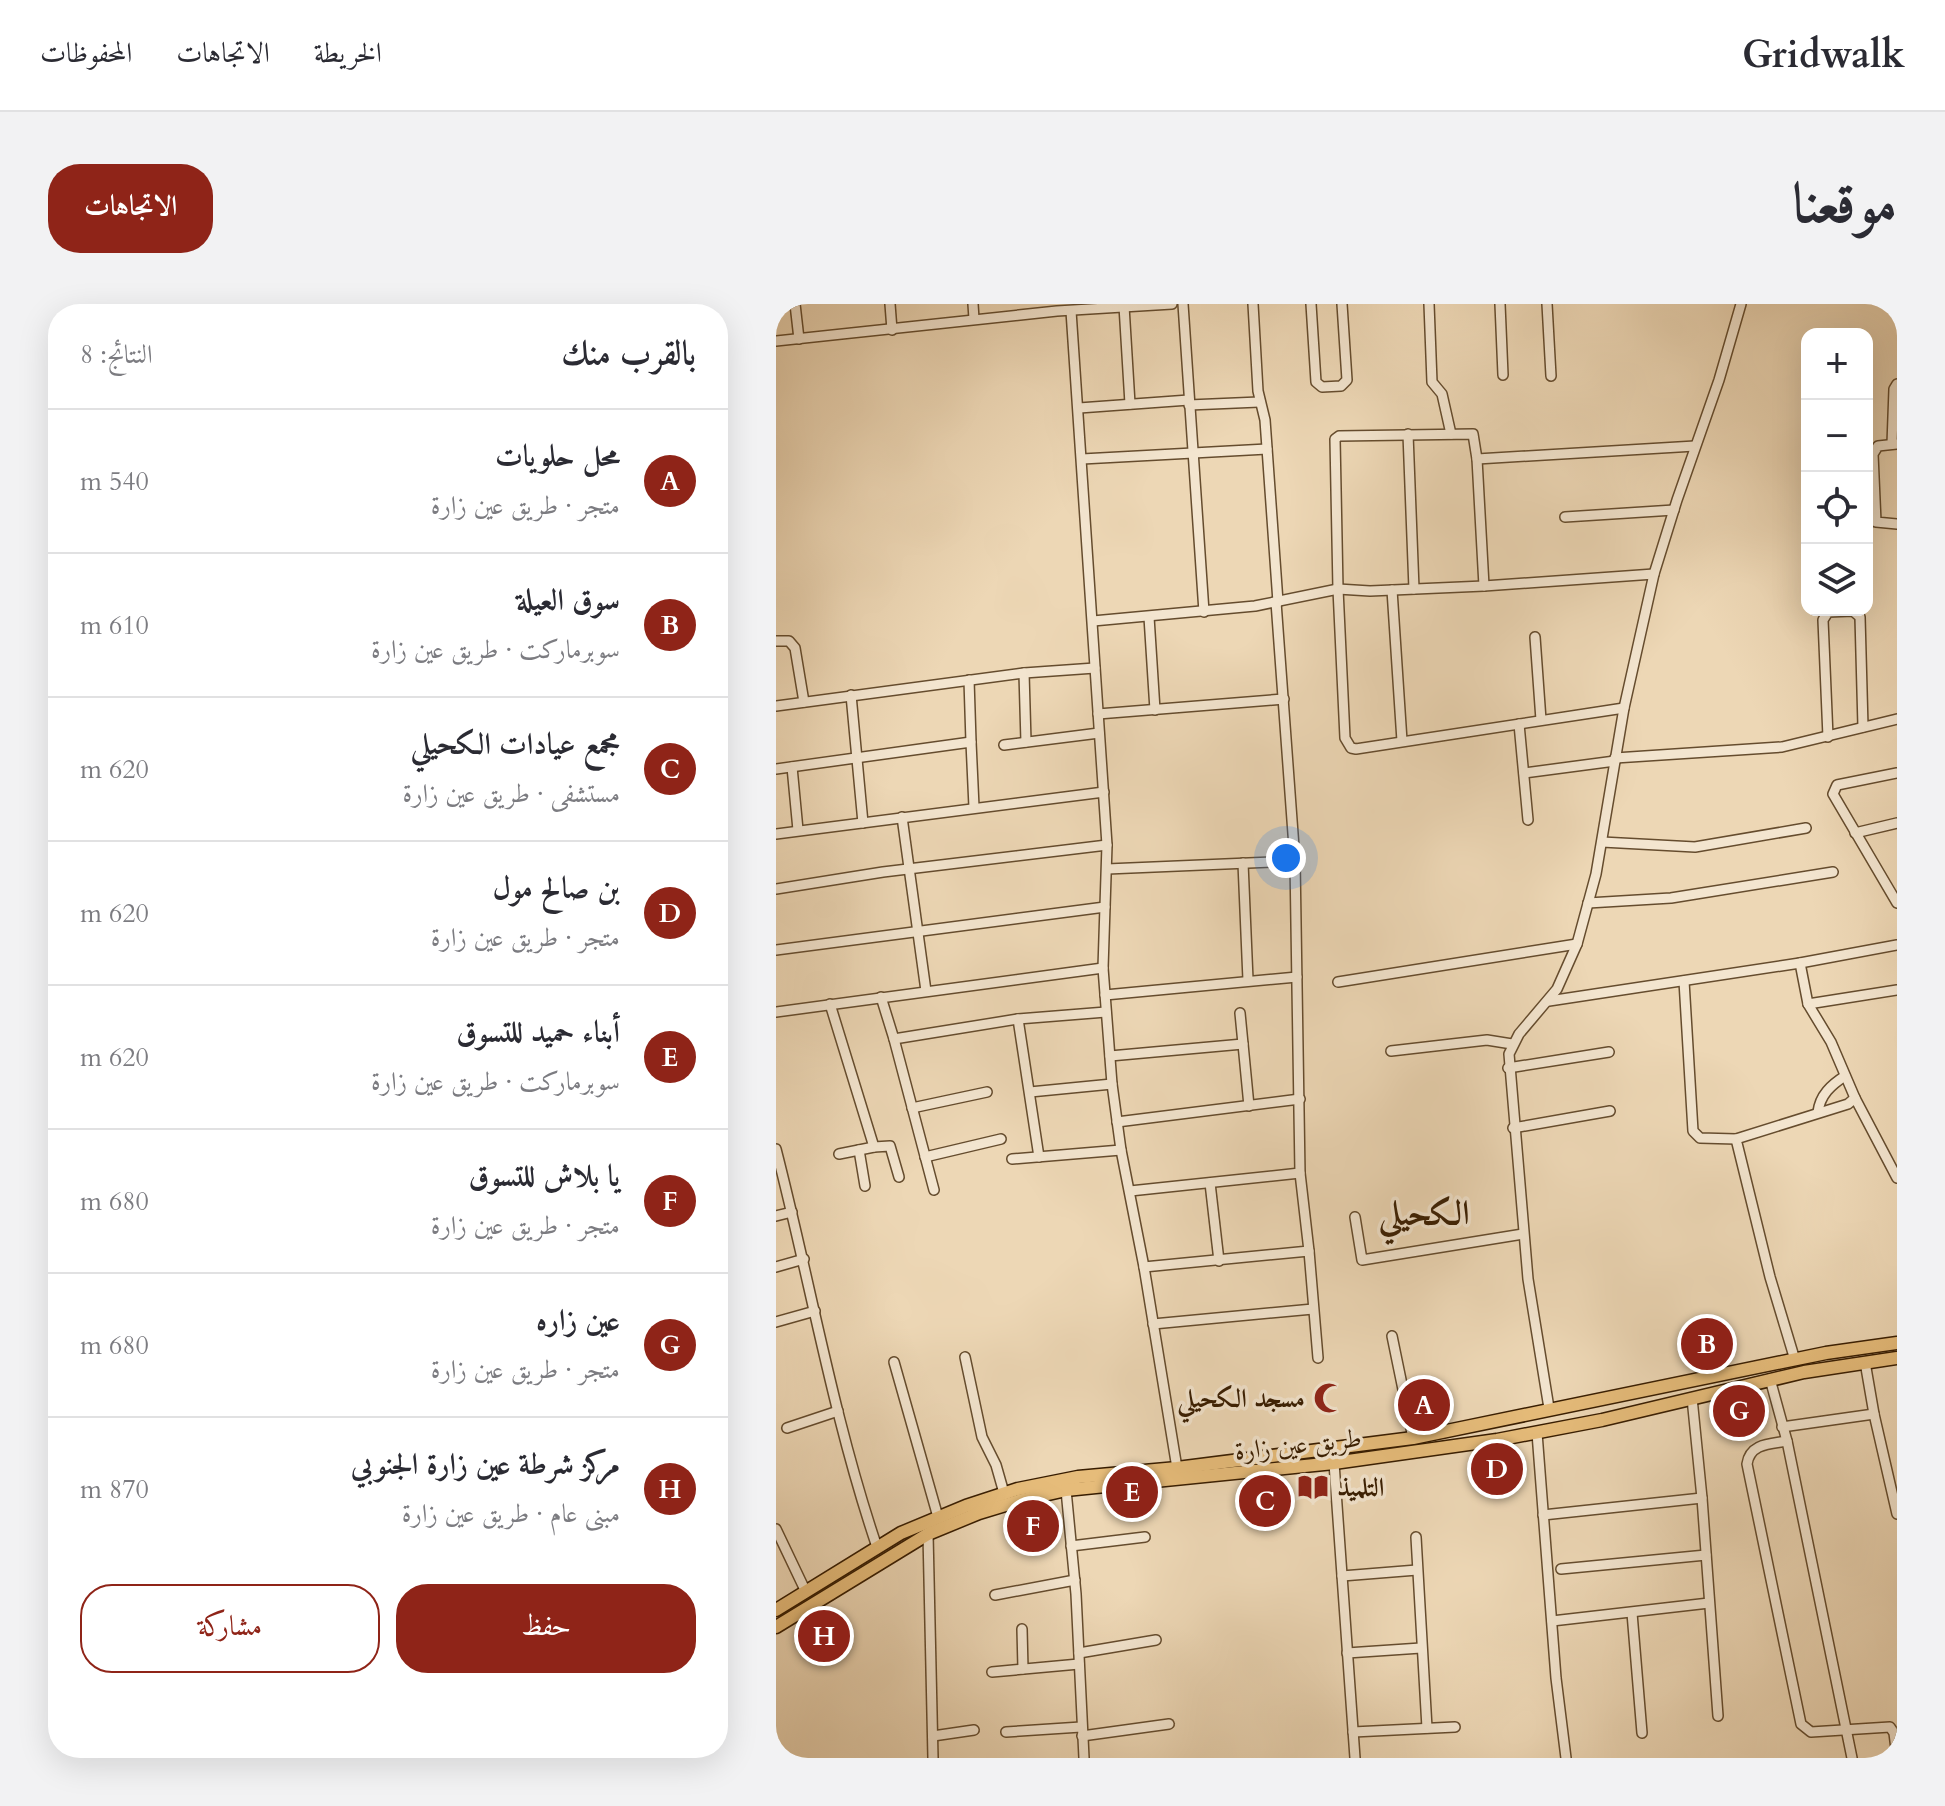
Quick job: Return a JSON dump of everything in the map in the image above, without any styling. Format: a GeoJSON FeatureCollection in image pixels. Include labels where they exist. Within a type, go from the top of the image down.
{"type":"FeatureCollection","features":[{"type":"Feature","properties":{"kind":"main road","name":"طريق عين زارة"},"geometry":{"type":"LineString","coordinates":[[776,1610],[877,1547],[938,1517],[1004,1493],[1055,1480],[1413,1438],[1549,1408],[1897,1343]]}},
{"type":"Feature","properties":{"kind":"main road","name":"طريق عين زارة"},"geometry":{"type":"LineString","coordinates":[[776,1627],[928,1534],[1003,1505],[1066,1490],[1334,1463],[1497,1440],[1602,1420],[1770,1379],[1897,1358]]}},
{"type":"Feature","properties":{"kind":"main road"},"geometry":{"type":"LineString","coordinates":[[1599,1399],[1602,1420]]}},
{"type":"Feature","properties":{"kind":"main road"},"geometry":{"type":"LineString","coordinates":[[1491,1421],[1497,1440]]}},
{"type":"Feature","properties":{"kind":"street"},"geometry":{"type":"LineString","coordinates":[[795,304],[799,339]]}},
{"type":"Feature","properties":{"kind":"street"},"geometry":{"type":"LineString","coordinates":[[890,304],[892,330]]}},
{"type":"Feature","properties":{"kind":"street"},"geometry":{"type":"LineString","coordinates":[[973,304],[974,319]]}},
{"type":"Feature","properties":{"kind":"street"},"geometry":{"type":"LineString","coordinates":[[776,341],[892,330],[1057,308],[1071,311],[1172,304]]}},
{"type":"Feature","properties":{"kind":"street"},"geometry":{"type":"LineString","coordinates":[[1183,304],[1204,612]]}},
{"type":"Feature","properties":{"kind":"street"},"geometry":{"type":"LineString","coordinates":[[1253,304],[1259,402],[1265,420],[1295,861],[1300,1173],[1318,1358]]}},
{"type":"Feature","properties":{"kind":"street"},"geometry":{"type":"LineString","coordinates":[[1311,304],[1316,382],[1322,387],[1341,386],[1347,380],[1342,304]]}},
{"type":"Feature","properties":{"kind":"street"},"geometry":{"type":"LineString","coordinates":[[1429,304],[1432,382],[1442,394],[1451,434]]}},
{"type":"Feature","properties":{"kind":"street"},"geometry":{"type":"LineString","coordinates":[[1500,304],[1503,375]]}},
{"type":"Feature","properties":{"kind":"street"},"geometry":{"type":"LineString","coordinates":[[1547,304],[1551,376]]}},
{"type":"Feature","properties":{"kind":"street"},"geometry":{"type":"LineString","coordinates":[[1549,1408],[1523,1234],[1508,1068],[1512,1044],[1549,1001],[1577,944],[1602,842],[1624,708],[1654,574],[1741,304]]}},
{"type":"Feature","properties":{"kind":"street"},"geometry":{"type":"LineString","coordinates":[[1124,306],[1130,404]]}},
{"type":"Feature","properties":{"kind":"street"},"geometry":{"type":"LineString","coordinates":[[1071,311],[1107,845],[1103,968],[1112,1084],[1177,1468]]}},
{"type":"Feature","properties":{"kind":"street"},"geometry":{"type":"LineString","coordinates":[[1897,384],[1894,389],[1894,444],[1878,446],[1873,454],[1876,518],[1879,524],[1897,524]]}},
{"type":"Feature","properties":{"kind":"street"},"geometry":{"type":"LineString","coordinates":[[1079,408],[1259,402]]}},
{"type":"Feature","properties":{"kind":"street"},"geometry":{"type":"LineString","coordinates":[[1408,434],[1414,589]]}},
{"type":"Feature","properties":{"kind":"street"},"geometry":{"type":"LineString","coordinates":[[1484,586],[1476,438],[1473,434],[1339,436],[1335,439],[1338,589],[1346,744],[1356,749],[1624,708]]}},
{"type":"Feature","properties":{"kind":"street"},"geometry":{"type":"LineString","coordinates":[[1477,459],[1695,446]]}},
{"type":"Feature","properties":{"kind":"street"},"geometry":{"type":"LineString","coordinates":[[1082,459],[1267,449]]}},
{"type":"Feature","properties":{"kind":"street"},"geometry":{"type":"LineString","coordinates":[[1565,517],[1674,510]]}},
{"type":"Feature","properties":{"kind":"street"},"geometry":{"type":"LineString","coordinates":[[1093,621],[1204,612],[1277,602],[1338,589],[1484,586],[1654,574]]}},
{"type":"Feature","properties":{"kind":"street"},"geometry":{"type":"LineString","coordinates":[[1392,590],[1402,741]]}},
{"type":"Feature","properties":{"kind":"street"},"geometry":{"type":"LineString","coordinates":[[1828,737],[1823,620],[1828,612],[1853,611],[1860,617],[1863,727]]}},
{"type":"Feature","properties":{"kind":"street"},"geometry":{"type":"LineString","coordinates":[[1149,617],[1155,710]]}},
{"type":"Feature","properties":{"kind":"street"},"geometry":{"type":"LineString","coordinates":[[1535,637],[1541,720]]}},
{"type":"Feature","properties":{"kind":"street"},"geometry":{"type":"LineString","coordinates":[[776,641],[789,641],[795,648],[804,702]]}},
{"type":"Feature","properties":{"kind":"street"},"geometry":{"type":"LineString","coordinates":[[776,706],[1024,673],[1095,668]]}},
{"type":"Feature","properties":{"kind":"street"},"geometry":{"type":"LineString","coordinates":[[1024,673],[1026,742]]}},
{"type":"Feature","properties":{"kind":"street"},"geometry":{"type":"LineString","coordinates":[[969,680],[974,807]]}},
{"type":"Feature","properties":{"kind":"street"},"geometry":{"type":"LineString","coordinates":[[851,695],[863,823]]}},
{"type":"Feature","properties":{"kind":"street"},"geometry":{"type":"LineString","coordinates":[[1098,714],[1284,699]]}},
{"type":"Feature","properties":{"kind":"street"},"geometry":{"type":"LineString","coordinates":[[1524,773],[1615,760],[1782,747],[1897,719]]}},
{"type":"Feature","properties":{"kind":"street"},"geometry":{"type":"LineString","coordinates":[[1519,724],[1528,820]]}},
{"type":"Feature","properties":{"kind":"street"},"geometry":{"type":"LineString","coordinates":[[1004,745],[1099,733]]}},
{"type":"Feature","properties":{"kind":"street"},"geometry":{"type":"LineString","coordinates":[[776,769],[971,742]]}},
{"type":"Feature","properties":{"kind":"street"},"geometry":{"type":"LineString","coordinates":[[792,767],[798,830]]}},
{"type":"Feature","properties":{"kind":"street"},"geometry":{"type":"LineString","coordinates":[[1897,773],[1837,785],[1833,790],[1897,903]]}},
{"type":"Feature","properties":{"kind":"street"},"geometry":{"type":"LineString","coordinates":[[776,834],[1104,792]]}},
{"type":"Feature","properties":{"kind":"street"},"geometry":{"type":"LineString","coordinates":[[902,817],[926,991]]}},
{"type":"Feature","properties":{"kind":"street"},"geometry":{"type":"LineString","coordinates":[[1855,833],[1897,823]]}},
{"type":"Feature","properties":{"kind":"street"},"geometry":{"type":"LineString","coordinates":[[1602,842],[1695,847],[1806,828]]}},
{"type":"Feature","properties":{"kind":"street"},"geometry":{"type":"LineString","coordinates":[[776,889],[1107,845]]}},
{"type":"Feature","properties":{"kind":"street"},"geometry":{"type":"LineString","coordinates":[[1107,869],[1295,861]]}},
{"type":"Feature","properties":{"kind":"street"},"geometry":{"type":"LineString","coordinates":[[1243,863],[1248,980]]}},
{"type":"Feature","properties":{"kind":"street"},"geometry":{"type":"LineString","coordinates":[[1588,903],[1671,898],[1833,872]]}},
{"type":"Feature","properties":{"kind":"street"},"geometry":{"type":"LineString","coordinates":[[776,950],[1105,907]]}},
{"type":"Feature","properties":{"kind":"street"},"geometry":{"type":"LineString","coordinates":[[1338,982],[1577,944]]}},
{"type":"Feature","properties":{"kind":"street"},"geometry":{"type":"LineString","coordinates":[[1549,1001],[1897,945]]}},
{"type":"Feature","properties":{"kind":"street"},"geometry":{"type":"LineString","coordinates":[[1800,963],[1808,1004],[1831,1042],[1855,1098],[1897,1178]]}},
{"type":"Feature","properties":{"kind":"street"},"geometry":{"type":"LineString","coordinates":[[776,1012],[1103,968]]}},
{"type":"Feature","properties":{"kind":"street"},"geometry":{"type":"LineString","coordinates":[[1105,995],[1297,977]]}},
{"type":"Feature","properties":{"kind":"street"},"geometry":{"type":"LineString","coordinates":[[1684,981],[1693,1131],[1700,1138],[1736,1139],[1848,1104],[1855,1098]]}},
{"type":"Feature","properties":{"kind":"street"},"geometry":{"type":"LineString","coordinates":[[1808,1004],[1897,990]]}},
{"type":"Feature","properties":{"kind":"street"},"geometry":{"type":"LineString","coordinates":[[881,997],[934,1190]]}},
{"type":"Feature","properties":{"kind":"street"},"geometry":{"type":"LineString","coordinates":[[830,1004],[874,1147]]}},
{"type":"Feature","properties":{"kind":"street"},"geometry":{"type":"LineString","coordinates":[[894,1039],[1018,1019],[1106,1012]]}},
{"type":"Feature","properties":{"kind":"street"},"geometry":{"type":"LineString","coordinates":[[1240,1013],[1249,1106]]}},
{"type":"Feature","properties":{"kind":"street"},"geometry":{"type":"LineString","coordinates":[[1018,1019],[1039,1157]]}},
{"type":"Feature","properties":{"kind":"street"},"geometry":{"type":"LineString","coordinates":[[1391,1051],[1487,1040],[1512,1044]]}},
{"type":"Feature","properties":{"kind":"street"},"geometry":{"type":"LineString","coordinates":[[1110,1056],[1243,1044]]}},
{"type":"Feature","properties":{"kind":"street"},"geometry":{"type":"LineString","coordinates":[[1508,1068],[1609,1052]]}},
{"type":"Feature","properties":{"kind":"street"},"geometry":{"type":"LineString","coordinates":[[1818,1112],[1819,1103],[1831,1086],[1845,1076]]}},
{"type":"Feature","properties":{"kind":"street"},"geometry":{"type":"LineString","coordinates":[[1030,1092],[1112,1084]]}},
{"type":"Feature","properties":{"kind":"street"},"geometry":{"type":"LineString","coordinates":[[912,1108],[987,1092]]}},
{"type":"Feature","properties":{"kind":"street"},"geometry":{"type":"LineString","coordinates":[[1117,1122],[1300,1099]]}},
{"type":"Feature","properties":{"kind":"street"},"geometry":{"type":"LineString","coordinates":[[1513,1128],[1610,1111]]}},
{"type":"Feature","properties":{"kind":"street"},"geometry":{"type":"LineString","coordinates":[[925,1157],[1001,1139]]}},
{"type":"Feature","properties":{"kind":"street"},"geometry":{"type":"LineString","coordinates":[[1736,1139],[1770,1277],[1795,1360]]}},
{"type":"Feature","properties":{"kind":"street"},"geometry":{"type":"LineString","coordinates":[[839,1154],[890,1146],[899,1177]]}},
{"type":"Feature","properties":{"kind":"street"},"geometry":{"type":"LineString","coordinates":[[776,1149],[780,1183],[792,1212],[838,1411],[877,1547]]}},
{"type":"Feature","properties":{"kind":"street"},"geometry":{"type":"LineString","coordinates":[[859,1150],[865,1186]]}},
{"type":"Feature","properties":{"kind":"street"},"geometry":{"type":"LineString","coordinates":[[1012,1159],[1121,1150]]}},
{"type":"Feature","properties":{"kind":"street"},"geometry":{"type":"LineString","coordinates":[[1130,1191],[1300,1173]]}},
{"type":"Feature","properties":{"kind":"street"},"geometry":{"type":"LineString","coordinates":[[1210,1183],[1219,1261]]}},
{"type":"Feature","properties":{"kind":"street"},"geometry":{"type":"LineString","coordinates":[[776,1216],[792,1212]]}},
{"type":"Feature","properties":{"kind":"street"},"geometry":{"type":"LineString","coordinates":[[1355,1217],[1362,1260],[1523,1234]]}},
{"type":"Feature","properties":{"kind":"street"},"geometry":{"type":"LineString","coordinates":[[1144,1267],[1309,1251]]}},
{"type":"Feature","properties":{"kind":"street"},"geometry":{"type":"LineString","coordinates":[[776,1267],[804,1259]]}},
{"type":"Feature","properties":{"kind":"street"},"geometry":{"type":"LineString","coordinates":[[1153,1324],[1313,1309]]}},
{"type":"Feature","properties":{"kind":"street"},"geometry":{"type":"LineString","coordinates":[[776,1322],[815,1311]]}},
{"type":"Feature","properties":{"kind":"street"},"geometry":{"type":"LineString","coordinates":[[1392,1336],[1413,1438]]}},
{"type":"Feature","properties":{"kind":"street"},"geometry":{"type":"LineString","coordinates":[[965,1357],[982,1437],[995,1461],[1004,1493]]}},
{"type":"Feature","properties":{"kind":"street"},"geometry":{"type":"LineString","coordinates":[[894,1362],[938,1517]]}},
{"type":"Feature","properties":{"kind":"street"},"geometry":{"type":"LineString","coordinates":[[1865,1362],[1874,1414],[1894,1488],[1897,1514]]}},
{"type":"Feature","properties":{"kind":"street"},"geometry":{"type":"LineString","coordinates":[[1770,1379],[1787,1441],[1852,1758]]}},
{"type":"Feature","properties":{"kind":"street"},"geometry":{"type":"LineString","coordinates":[[1692,1398],[1718,1716]]}},
{"type":"Feature","properties":{"kind":"street"},"geometry":{"type":"LineString","coordinates":[[787,1428],[838,1411]]}},
{"type":"Feature","properties":{"kind":"street"},"geometry":{"type":"LineString","coordinates":[[1782,1427],[1874,1414]]}},
{"type":"Feature","properties":{"kind":"street"},"geometry":{"type":"LineString","coordinates":[[1537,1433],[1556,1678],[1566,1758]]}},
{"type":"Feature","properties":{"kind":"street"},"geometry":{"type":"LineString","coordinates":[[1787,1441],[1757,1447],[1747,1460],[1802,1727],[1811,1732],[1890,1727],[1894,1733],[1897,1757]]}},
{"type":"Feature","properties":{"kind":"street"},"geometry":{"type":"LineString","coordinates":[[1334,1463],[1355,1758]]}},
{"type":"Feature","properties":{"kind":"street"},"geometry":{"type":"LineString","coordinates":[[1066,1490],[1075,1580],[1084,1758]]}},
{"type":"Feature","properties":{"kind":"street"},"geometry":{"type":"LineString","coordinates":[[1543,1515],[1702,1498]]}},
{"type":"Feature","properties":{"kind":"street"},"geometry":{"type":"LineString","coordinates":[[776,1529],[806,1592]]}},
{"type":"Feature","properties":{"kind":"street"},"geometry":{"type":"LineString","coordinates":[[928,1534],[933,1758]]}},
{"type":"Feature","properties":{"kind":"street"},"geometry":{"type":"LineString","coordinates":[[1071,1546],[1145,1537]]}},
{"type":"Feature","properties":{"kind":"street"},"geometry":{"type":"LineString","coordinates":[[1416,1537],[1427,1728]]}},
{"type":"Feature","properties":{"kind":"street"},"geometry":{"type":"LineString","coordinates":[[1561,1569],[1706,1555]]}},
{"type":"Feature","properties":{"kind":"street"},"geometry":{"type":"LineString","coordinates":[[1342,1576],[1417,1570]]}},
{"type":"Feature","properties":{"kind":"street"},"geometry":{"type":"LineString","coordinates":[[995,1595],[1075,1580]]}},
{"type":"Feature","properties":{"kind":"street"},"geometry":{"type":"LineString","coordinates":[[1552,1621],[1709,1603]]}},
{"type":"Feature","properties":{"kind":"street"},"geometry":{"type":"LineString","coordinates":[[1632,1613],[1642,1733]]}},
{"type":"Feature","properties":{"kind":"street"},"geometry":{"type":"LineString","coordinates":[[1022,1629],[1023,1669]]}},
{"type":"Feature","properties":{"kind":"street"},"geometry":{"type":"LineString","coordinates":[[1079,1653],[1156,1640]]}},
{"type":"Feature","properties":{"kind":"street"},"geometry":{"type":"LineString","coordinates":[[1347,1653],[1421,1648]]}},
{"type":"Feature","properties":{"kind":"street"},"geometry":{"type":"LineString","coordinates":[[992,1672],[1079,1664]]}},
{"type":"Feature","properties":{"kind":"street"},"geometry":{"type":"LineString","coordinates":[[1006,1732],[1082,1732],[1169,1724]]}},
{"type":"Feature","properties":{"kind":"street"},"geometry":{"type":"LineString","coordinates":[[1353,1732],[1455,1727]]}},
{"type":"Feature","properties":{"kind":"street"},"geometry":{"type":"LineString","coordinates":[[933,1736],[974,1730]]}},
{"type":"Feature","properties":{"kind":"place","name":"سوق العيلة"},"geometry":{"type":"Point","coordinates":[1707,1344]}},
{"type":"Feature","properties":{"kind":"place","name":"مسجد الكحيلي"},"geometry":{"type":"Point","coordinates":[1329,1398]}},
{"type":"Feature","properties":{"kind":"place","name":"محل حلويات"},"geometry":{"type":"Point","coordinates":[1424,1405]}},
{"type":"Feature","properties":{"kind":"place","name":"عين زاره"},"geometry":{"type":"Point","coordinates":[1739,1411]}},
{"type":"Feature","properties":{"kind":"place","name":"بن صالح مول"},"geometry":{"type":"Point","coordinates":[1497,1469]}},
{"type":"Feature","properties":{"kind":"place","name":"التلميذ"},"geometry":{"type":"Point","coordinates":[1313,1487]}},
{"type":"Feature","properties":{"kind":"place","name":"أبناء حميد للتسوق"},"geometry":{"type":"Point","coordinates":[1132,1492]}},
{"type":"Feature","properties":{"kind":"place","name":"مجمع عيادات الكحيلي"},"geometry":{"type":"Point","coordinates":[1265,1501]}},
{"type":"Feature","properties":{"kind":"place","name":"يا بلاش للتسوق"},"geometry":{"type":"Point","coordinates":[1033,1526]}},
{"type":"Feature","properties":{"kind":"place","name":"مركز شرطة عين زارة الجنوبي"},"geometry":{"type":"Point","coordinates":[824,1636]}},
{"type":"Feature","properties":{"kind":"district","name":"الكحيلي"},"geometry":{"type":"Point","coordinates":[1424,1212]}}]}
